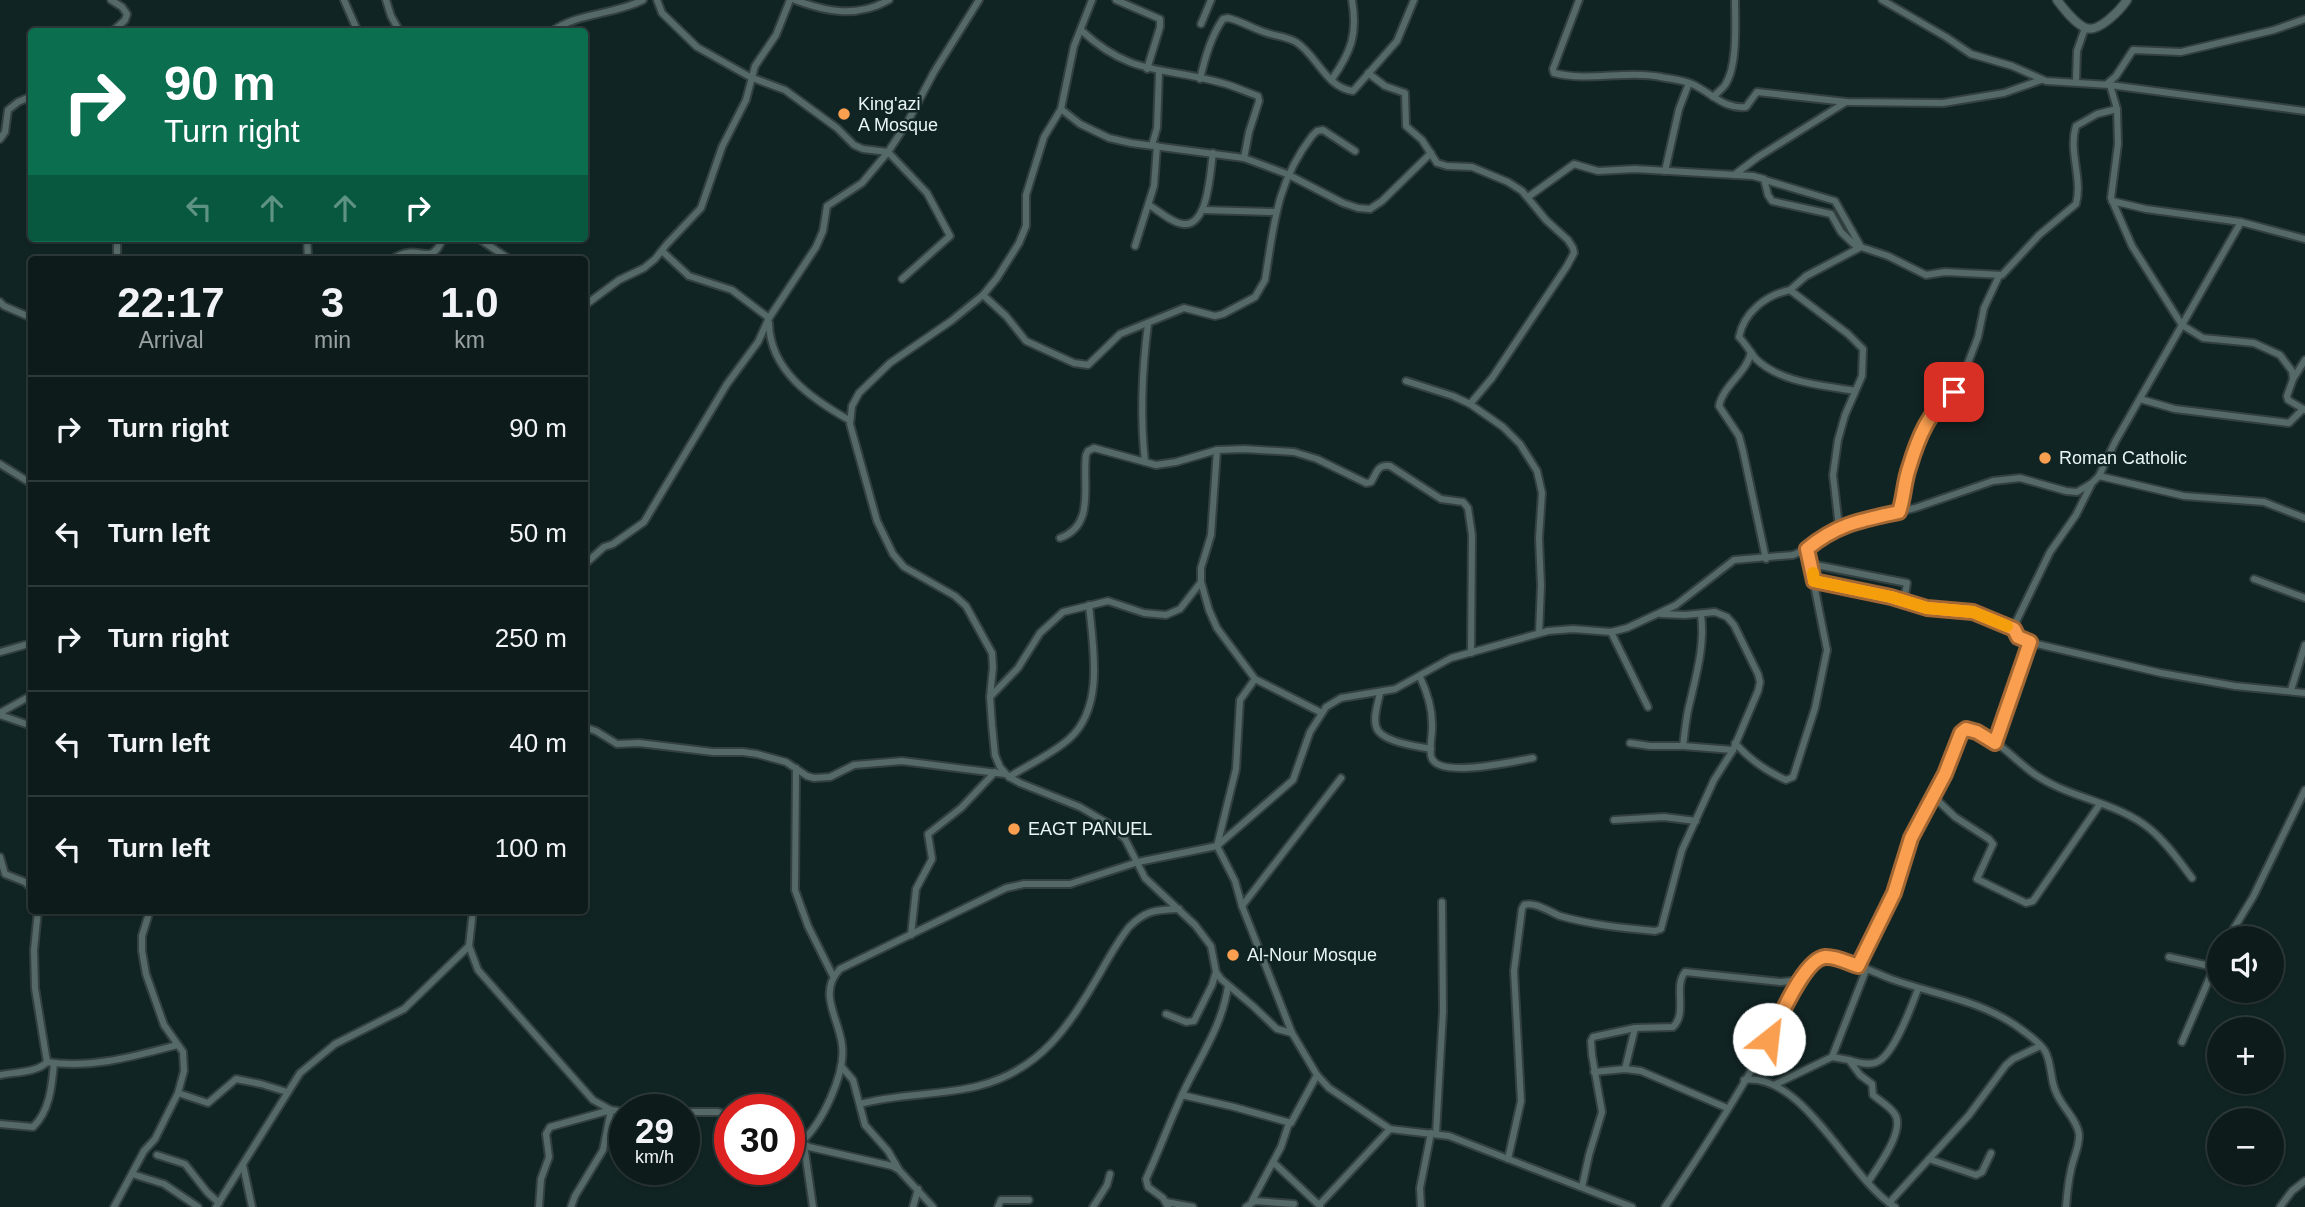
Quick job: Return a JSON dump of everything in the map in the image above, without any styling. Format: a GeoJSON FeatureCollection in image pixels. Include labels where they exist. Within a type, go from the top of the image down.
{"type":"FeatureCollection","features":[{"type":"Feature","properties":{"kind":"street"},"geometry":{"type":"LineString","coordinates":[[111,0],[128,14],[116,28]]}},
{"type":"Feature","properties":{"kind":"street"},"geometry":{"type":"LineString","coordinates":[[344,0],[356,28]]}},
{"type":"Feature","properties":{"kind":"street"},"geometry":{"type":"LineString","coordinates":[[386,0],[398,28]]}},
{"type":"Feature","properties":{"kind":"street"},"geometry":{"type":"LineString","coordinates":[[557,28],[570,20],[643,0]]}},
{"type":"Feature","properties":{"kind":"street"},"geometry":{"type":"LineString","coordinates":[[657,0],[662,12],[697,47],[750,77],[785,90],[837,128],[855,145],[863,149],[888,152],[927,193],[950,234],[902,279]]}},
{"type":"Feature","properties":{"kind":"street"},"geometry":{"type":"LineString","coordinates":[[588,302],[656,259],[701,208],[722,147],[746,100],[750,77],[776,35],[792,0],[837,13],[879,6],[889,0]]}},
{"type":"Feature","properties":{"kind":"street"},"geometry":{"type":"LineString","coordinates":[[588,561],[604,547],[613,544],[644,522],[727,384],[758,342],[769,318],[820,239],[827,205],[862,183],[888,152],[979,0]]}},
{"type":"Feature","properties":{"kind":"street"},"geometry":{"type":"LineString","coordinates":[[1007,775],[995,755],[990,697],[993,660],[984,636],[966,606],[956,596],[904,567],[893,554],[877,521],[849,420],[859,393],[873,378],[983,295],[1009,260],[1025,229],[1026,195],[1044,137],[1061,109],[1072,54],[1093,0]]}},
{"type":"Feature","properties":{"kind":"street"},"geometry":{"type":"LineString","coordinates":[[1116,0],[1160,19],[1147,69]]}},
{"type":"Feature","properties":{"kind":"street"},"geometry":{"type":"LineString","coordinates":[[1201,24],[1211,0]]}},
{"type":"Feature","properties":{"kind":"street"},"geometry":{"type":"LineString","coordinates":[[1332,79],[1353,42],[1355,22],[1352,0]]}},
{"type":"Feature","properties":{"kind":"street"},"geometry":{"type":"LineString","coordinates":[[1200,79],[1217,29],[1223,19],[1228,18],[1295,42],[1310,53],[1332,79],[1352,91],[1397,41],[1414,0]]}},
{"type":"Feature","properties":{"kind":"street"},"geometry":{"type":"LineString","coordinates":[[1579,0],[1553,69],[1554,73],[1600,77],[1643,74],[1689,83],[1728,106],[1746,107],[1757,92],[1846,102],[1959,102],[2004,93],[2041,80]]}},
{"type":"Feature","properties":{"kind":"street"},"geometry":{"type":"LineString","coordinates":[[1713,97],[1726,84],[1731,65],[1735,0]]}},
{"type":"Feature","properties":{"kind":"street"},"geometry":{"type":"LineString","coordinates":[[1882,0],[1971,54],[2012,66],[2051,83],[2076,81],[2305,111]]}},
{"type":"Feature","properties":{"kind":"street"},"geometry":{"type":"LineString","coordinates":[[2056,0],[2085,28],[2092,29],[2121,10],[2127,0]]}},
{"type":"Feature","properties":{"kind":"street"},"geometry":{"type":"LineString","coordinates":[[2108,85],[2133,50],[2181,52],[2274,30],[2305,19]]}},
{"type":"Feature","properties":{"kind":"street"},"geometry":{"type":"LineString","coordinates":[[2076,81],[2077,51],[2085,28]]}},
{"type":"Feature","properties":{"kind":"street"},"geometry":{"type":"LineString","coordinates":[[1082,31],[1111,54],[1136,66],[1222,83],[1259,97],[1244,158]]}},
{"type":"Feature","properties":{"kind":"street"},"geometry":{"type":"LineString","coordinates":[[1135,246],[1153,186],[1159,72]]}},
{"type":"Feature","properties":{"kind":"street"},"geometry":{"type":"LineString","coordinates":[[1368,73],[1385,86],[1405,93],[1406,126],[1422,141],[1437,163],[1472,167],[1515,185],[1573,248],[1574,253],[1492,378],[1471,404]]}},
{"type":"Feature","properties":{"kind":"street"},"geometry":{"type":"LineString","coordinates":[[1665,170],[1679,109],[1689,83]]}},
{"type":"Feature","properties":{"kind":"street"},"geometry":{"type":"LineString","coordinates":[[2108,85],[2117,110],[2118,144],[2112,201],[2132,246],[2182,325],[2203,338],[2254,343],[2280,355],[2291,368],[2292,379]]}},
{"type":"Feature","properties":{"kind":"street"},"geometry":{"type":"LineString","coordinates":[[0,139],[5,132],[8,110],[28,98]]}},
{"type":"Feature","properties":{"kind":"street"},"geometry":{"type":"LineString","coordinates":[[1734,175],[1846,102]]}},
{"type":"Feature","properties":{"kind":"street"},"geometry":{"type":"LineString","coordinates":[[1061,109],[1098,134],[1131,143],[1244,158],[1287,174],[1358,208],[1370,209],[1382,201],[1430,153]]}},
{"type":"Feature","properties":{"kind":"street"},"geometry":{"type":"LineString","coordinates":[[1765,180],[1772,201],[1831,214],[1841,232],[1859,247],[1888,256],[1926,275],[1945,272],[1999,276],[2077,201],[2073,142],[2076,126],[2097,114],[2117,110]]}},
{"type":"Feature","properties":{"kind":"street"},"geometry":{"type":"LineString","coordinates":[[983,295],[1006,316],[1026,341],[1079,364],[1088,365],[1120,334],[1184,308],[1215,316],[1223,314],[1255,297],[1265,280],[1276,212],[1287,174],[1302,149],[1317,131],[1325,131],[1355,151]]}},
{"type":"Feature","properties":{"kind":"street"},"geometry":{"type":"LineString","coordinates":[[1149,205],[1185,224],[1192,222],[1204,210],[1213,153]]}},
{"type":"Feature","properties":{"kind":"street"},"geometry":{"type":"LineString","coordinates":[[1528,197],[1574,164],[1598,171],[1665,170],[1753,176],[1835,201],[1859,247]]}},
{"type":"Feature","properties":{"kind":"street"},"geometry":{"type":"LineString","coordinates":[[2112,201],[2146,209],[2241,222],[2305,239]]}},
{"type":"Feature","properties":{"kind":"street"},"geometry":{"type":"LineString","coordinates":[[1204,210],[1276,212]]}},
{"type":"Feature","properties":{"kind":"street"},"geometry":{"type":"LineString","coordinates":[[805,1141],[826,1111],[841,1066],[843,1047],[829,993],[833,976],[840,969],[1006,888],[1031,883],[1070,884],[1138,862],[1217,846],[1293,780],[1306,740],[1322,713],[1340,698],[1395,689],[1451,658],[1539,633],[1559,629],[1611,632],[1627,628],[1690,595],[1734,560],[1793,555],[1807,549],[1839,527],[1899,512],[1993,481],[2020,478],[2073,492],[2080,491],[2099,475],[2241,222]]}},
{"type":"Feature","properties":{"kind":"street"},"geometry":{"type":"LineString","coordinates":[[398,256],[407,251],[429,255],[438,251],[441,242]]}},
{"type":"Feature","properties":{"kind":"street"},"geometry":{"type":"LineString","coordinates":[[484,242],[505,256]]}},
{"type":"Feature","properties":{"kind":"street"},"geometry":{"type":"LineString","coordinates":[[1855,391],[1781,375],[1763,364],[1740,337],[1742,328],[1764,299],[1774,293],[1790,290],[1806,276],[1859,247]]}},
{"type":"Feature","properties":{"kind":"street"},"geometry":{"type":"LineString","coordinates":[[662,251],[689,276],[732,290],[769,318],[774,352],[788,374],[820,403],[849,420]]}},
{"type":"Feature","properties":{"kind":"street"},"geometry":{"type":"LineString","coordinates":[[1899,512],[1908,468],[1929,417],[1961,381],[1978,337],[1987,299],[1999,276]]}},
{"type":"Feature","properties":{"kind":"street"},"geometry":{"type":"LineString","coordinates":[[1790,290],[1861,345],[1863,352],[1862,376],[1838,440],[1833,475],[1839,527]]}},
{"type":"Feature","properties":{"kind":"street"},"geometry":{"type":"LineString","coordinates":[[0,302],[28,316]]}},
{"type":"Feature","properties":{"kind":"street"},"geometry":{"type":"LineString","coordinates":[[1145,463],[1142,385],[1148,324]]}},
{"type":"Feature","properties":{"kind":"street"},"geometry":{"type":"LineString","coordinates":[[1751,352],[1748,363],[1723,395],[1719,405],[1739,436],[1766,559]]}},
{"type":"Feature","properties":{"kind":"street"},"geometry":{"type":"LineString","coordinates":[[2140,399],[2175,409],[2289,423],[2304,409],[2290,403],[2287,397],[2292,379],[2305,360]]}},
{"type":"Feature","properties":{"kind":"street"},"geometry":{"type":"LineString","coordinates":[[1406,382],[1471,404],[1503,427],[1520,444],[1537,471],[1542,492],[1539,633]]}},
{"type":"Feature","properties":{"kind":"street"},"geometry":{"type":"LineString","coordinates":[[1060,538],[1075,531],[1084,510],[1085,464],[1088,451],[1094,448],[1145,463],[1163,464],[1217,450],[1244,449],[1307,454],[1366,483],[1371,482],[1378,468],[1390,466],[1441,499],[1466,504],[1472,535],[1471,653]]}},
{"type":"Feature","properties":{"kind":"street"},"geometry":{"type":"LineString","coordinates":[[1217,450],[1211,535],[1200,568],[1209,610],[1217,628],[1255,679],[1322,713]]}},
{"type":"Feature","properties":{"kind":"street"},"geometry":{"type":"LineString","coordinates":[[0,464],[28,482]]}},
{"type":"Feature","properties":{"kind":"street"},"geometry":{"type":"LineString","coordinates":[[2099,475],[2184,496],[2263,502],[2305,518]]}},
{"type":"Feature","properties":{"kind":"street"},"geometry":{"type":"LineString","coordinates":[[2014,629],[2050,552],[2076,516],[2092,483]]}},
{"type":"Feature","properties":{"kind":"street"},"geometry":{"type":"LineString","coordinates":[[1630,743],[1650,746],[1734,746],[1782,778],[1793,778],[1815,708],[1827,651],[1807,549]]}},
{"type":"Feature","properties":{"kind":"street"},"geometry":{"type":"LineString","coordinates":[[1811,564],[1907,583],[1904,601]]}},
{"type":"Feature","properties":{"kind":"street"},"geometry":{"type":"LineString","coordinates":[[2254,579],[2305,598]]}},
{"type":"Feature","properties":{"kind":"street"},"geometry":{"type":"LineString","coordinates":[[1814,581],[1927,608],[1973,612],[2014,629],[2018,637],[2030,642],[2161,673],[2235,686],[2305,693]]}},
{"type":"Feature","properties":{"kind":"street"},"geometry":{"type":"LineString","coordinates":[[990,697],[1018,668],[1041,633],[1063,612],[1112,601],[1144,613],[1166,615],[1180,609],[1201,582]]}},
{"type":"Feature","properties":{"kind":"street"},"geometry":{"type":"LineString","coordinates":[[1007,775],[1069,739],[1090,706],[1094,660],[1089,605]]}},
{"type":"Feature","properties":{"kind":"street"},"geometry":{"type":"LineString","coordinates":[[1508,1159],[1521,1101],[1514,971],[1522,909],[1528,903],[1591,924],[1655,931],[1661,929],[1682,850],[1758,691],[1759,677],[1730,620],[1719,613],[1659,613]]}},
{"type":"Feature","properties":{"kind":"street"},"geometry":{"type":"LineString","coordinates":[[1683,746],[1689,704],[1699,666],[1703,626],[1701,614]]}},
{"type":"Feature","properties":{"kind":"street"},"geometry":{"type":"LineString","coordinates":[[1611,632],[1648,707]]}},
{"type":"Feature","properties":{"kind":"street"},"geometry":{"type":"LineString","coordinates":[[1995,743],[2030,642]]}},
{"type":"Feature","properties":{"kind":"street"},"geometry":{"type":"LineString","coordinates":[[0,652],[28,644]]}},
{"type":"Feature","properties":{"kind":"street"},"geometry":{"type":"LineString","coordinates":[[2291,690],[2305,645]]}},
{"type":"Feature","properties":{"kind":"street"},"geometry":{"type":"LineString","coordinates":[[1420,677],[1431,707],[1431,749],[1435,763],[1451,767],[1478,767],[1533,758]]}},
{"type":"Feature","properties":{"kind":"street"},"geometry":{"type":"LineString","coordinates":[[1255,679],[1240,700],[1236,769],[1217,846],[1236,881],[1242,906],[1292,1033],[1317,1076],[1336,1093],[1390,1129],[1449,1136],[1632,1207]]}},
{"type":"Feature","properties":{"kind":"street"},"geometry":{"type":"LineString","coordinates":[[1380,693],[1375,719],[1379,734],[1431,749]]}},
{"type":"Feature","properties":{"kind":"street"},"geometry":{"type":"LineString","coordinates":[[0,714],[28,697]]}},
{"type":"Feature","properties":{"kind":"street"},"geometry":{"type":"LineString","coordinates":[[0,714],[28,724]]}},
{"type":"Feature","properties":{"kind":"street"},"geometry":{"type":"LineString","coordinates":[[588,728],[617,744],[639,743],[713,752],[743,752],[786,762],[807,776],[821,778],[830,777],[854,765],[911,761],[1007,775],[1034,790],[1097,815],[1125,839],[1145,878],[1195,925],[1211,946],[1216,972],[1228,986],[1254,1006],[1277,1029],[1292,1033]]}},
{"type":"Feature","properties":{"kind":"street"},"geometry":{"type":"LineString","coordinates":[[1858,966],[1894,893],[1911,838],[1945,774],[1964,730],[1977,732],[1995,743],[2034,774],[2150,828],[2192,878]]}},
{"type":"Feature","properties":{"kind":"street"},"geometry":{"type":"LineString","coordinates":[[796,768],[795,890],[808,926],[833,976]]}},
{"type":"Feature","properties":{"kind":"street"},"geometry":{"type":"LineString","coordinates":[[911,934],[916,889],[932,859],[928,834],[961,808],[995,772]]}},
{"type":"Feature","properties":{"kind":"street"},"geometry":{"type":"LineString","coordinates":[[1242,906],[1341,778]]}},
{"type":"Feature","properties":{"kind":"street"},"geometry":{"type":"LineString","coordinates":[[2235,926],[2253,897],[2305,790]]}},
{"type":"Feature","properties":{"kind":"street"},"geometry":{"type":"LineString","coordinates":[[1932,795],[1955,817],[1993,844],[1977,879],[2026,904],[2033,901],[2100,804]]}},
{"type":"Feature","properties":{"kind":"street"},"geometry":{"type":"LineString","coordinates":[[1614,820],[1664,817],[1696,821]]}},
{"type":"Feature","properties":{"kind":"street"},"geometry":{"type":"LineString","coordinates":[[0,858],[5,874],[28,885]]}},
{"type":"Feature","properties":{"kind":"street"},"geometry":{"type":"LineString","coordinates":[[1421,1207],[1420,1188],[1434,1133],[1443,1011],[1442,902]]}},
{"type":"Feature","properties":{"kind":"street"},"geometry":{"type":"LineString","coordinates":[[860,1104],[878,1099],[938,1094],[978,1086],[1000,1080],[1032,1062],[1043,1054],[1076,1012],[1129,927],[1150,911],[1179,909]]}},
{"type":"Feature","properties":{"kind":"street"},"geometry":{"type":"LineString","coordinates":[[0,1124],[33,1127],[39,1122],[47,1106],[50,1063],[35,988],[34,950],[38,914]]}},
{"type":"Feature","properties":{"kind":"street"},"geometry":{"type":"LineString","coordinates":[[114,1207],[144,1151],[155,1139],[178,1093],[184,1071],[185,1059],[164,1025],[146,974],[142,936],[149,914]]}},
{"type":"Feature","properties":{"kind":"street"},"geometry":{"type":"LineString","coordinates":[[473,914],[469,946],[473,960],[486,981],[522,1017],[593,1100],[609,1109]]}},
{"type":"Feature","properties":{"kind":"street"},"geometry":{"type":"LineString","coordinates":[[157,1155],[185,1164],[217,1205],[287,1092],[311,1062],[335,1044],[404,1009],[469,946]]}},
{"type":"Feature","properties":{"kind":"street"},"geometry":{"type":"LineString","coordinates":[[1665,1207],[1744,1080],[1800,980],[1813,962],[1824,957],[1834,958],[1918,989],[1995,1012],[2040,1046],[2046,1055],[2056,1094],[2079,1134],[2066,1207]]}},
{"type":"Feature","properties":{"kind":"street"},"geometry":{"type":"LineString","coordinates":[[2169,957],[2207,965]]}},
{"type":"Feature","properties":{"kind":"street"},"geometry":{"type":"LineString","coordinates":[[1832,1057],[1866,970]]}},
{"type":"Feature","properties":{"kind":"street"},"geometry":{"type":"LineString","coordinates":[[1166,1014],[1186,1022],[1194,1021],[1216,972]]}},
{"type":"Feature","properties":{"kind":"street"},"geometry":{"type":"LineString","coordinates":[[1582,1187],[1602,1112],[1594,1072],[1592,1037],[1634,1028],[1670,1029],[1679,1019],[1681,975],[1685,972],[1781,982],[1800,980]]}},
{"type":"Feature","properties":{"kind":"street"},"geometry":{"type":"LineString","coordinates":[[2182,1042],[2207,983]]}},
{"type":"Feature","properties":{"kind":"street"},"geometry":{"type":"LineString","coordinates":[[1193,1207],[1167,1204],[1148,1186],[1146,1179],[1182,1095],[1215,1032],[1224,1009],[1228,986]]}},
{"type":"Feature","properties":{"kind":"street"},"geometry":{"type":"LineString","coordinates":[[1774,1085],[1832,1057],[1873,1063],[1881,1059],[1902,1029],[1918,989]]}},
{"type":"Feature","properties":{"kind":"street"},"geometry":{"type":"LineString","coordinates":[[1625,1069],[1634,1028]]}},
{"type":"Feature","properties":{"kind":"street"},"geometry":{"type":"LineString","coordinates":[[0,1075],[35,1069],[50,1063],[105,1062],[177,1045]]}},
{"type":"Feature","properties":{"kind":"street"},"geometry":{"type":"LineString","coordinates":[[1744,1080],[1755,1079],[1774,1085],[1800,1102],[1868,1182],[1892,1205],[1928,1159],[1969,1115],[2006,1065],[2040,1046]]}},
{"type":"Feature","properties":{"kind":"street"},"geometry":{"type":"LineString","coordinates":[[1849,1060],[1856,1071],[1872,1084],[1873,1095],[1896,1115],[1898,1121],[1892,1141],[1868,1182]]}},
{"type":"Feature","properties":{"kind":"street"},"geometry":{"type":"LineString","coordinates":[[841,1066],[853,1080],[865,1125],[888,1151],[899,1170],[933,1207]]}},
{"type":"Feature","properties":{"kind":"street"},"geometry":{"type":"LineString","coordinates":[[1594,1072],[1625,1069],[1641,1071],[1727,1108]]}},
{"type":"Feature","properties":{"kind":"street"},"geometry":{"type":"LineString","coordinates":[[1182,1095],[1289,1123],[1294,1121],[1317,1076]]}},
{"type":"Feature","properties":{"kind":"street"},"geometry":{"type":"LineString","coordinates":[[178,1093],[208,1103],[236,1079],[287,1092]]}},
{"type":"Feature","properties":{"kind":"street"},"geometry":{"type":"LineString","coordinates":[[539,1207],[541,1179],[549,1157],[547,1134],[550,1127],[609,1111]]}},
{"type":"Feature","properties":{"kind":"street"},"geometry":{"type":"LineString","coordinates":[[571,1207],[603,1150],[609,1120]]}},
{"type":"Feature","properties":{"kind":"street"},"geometry":{"type":"LineString","coordinates":[[1246,1207],[1252,1202],[1273,1162],[1289,1123]]}},
{"type":"Feature","properties":{"kind":"street"},"geometry":{"type":"LineString","coordinates":[[1273,1162],[1320,1206],[1390,1129]]}},
{"type":"Feature","properties":{"kind":"street"},"geometry":{"type":"LineString","coordinates":[[805,1144],[899,1170]]}},
{"type":"Feature","properties":{"kind":"street"},"geometry":{"type":"LineString","coordinates":[[1928,1159],[1976,1175],[1982,1172],[1991,1153]]}},
{"type":"Feature","properties":{"kind":"street"},"geometry":{"type":"LineString","coordinates":[[805,1157],[813,1207]]}},
{"type":"Feature","properties":{"kind":"street"},"geometry":{"type":"LineString","coordinates":[[243,1165],[252,1207]]}},
{"type":"Feature","properties":{"kind":"street"},"geometry":{"type":"LineString","coordinates":[[132,1174],[164,1184],[198,1207]]}},
{"type":"Feature","properties":{"kind":"street"},"geometry":{"type":"LineString","coordinates":[[1093,1207],[1105,1190],[1110,1174]]}},
{"type":"Feature","properties":{"kind":"street"},"geometry":{"type":"LineString","coordinates":[[2280,1207],[2292,1191],[2305,1181]]}},
{"type":"Feature","properties":{"kind":"street"},"geometry":{"type":"LineString","coordinates":[[913,1207],[918,1189]]}},
{"type":"Feature","properties":{"kind":"street"},"geometry":{"type":"LineString","coordinates":[[1252,1202],[1293,1206],[1304,1192]]}},
{"type":"Feature","properties":{"kind":"street"},"geometry":{"type":"LineString","coordinates":[[998,1207],[1001,1200],[1005,1199],[1029,1200]]}},
{"type":"Feature","properties":{"kind":"slow traffic"},"geometry":{"type":"LineString","coordinates":[[1813,573],[1814,581],[1891,597],[1927,608],[1973,612],[2007,626]]}},
{"type":"Feature","properties":{"kind":"place","name":"King'azi A Mosque"},"geometry":{"type":"Point","coordinates":[844,114]}},
{"type":"Feature","properties":{"kind":"place","name":"Roman Catholic"},"geometry":{"type":"Point","coordinates":[2045,458]}},
{"type":"Feature","properties":{"kind":"place","name":"EAGT PANUEL"},"geometry":{"type":"Point","coordinates":[1014,829]}},
{"type":"Feature","properties":{"kind":"place","name":"Al-Nour Mosque"},"geometry":{"type":"Point","coordinates":[1233,955]}},
{"type":"Feature","properties":{"kind":"route"},"geometry":{"type":"LineString","coordinates":[[1769,1039],[1800,980],[1813,962],[1829,957],[1858,966],[1894,893],[1911,838],[1945,774],[1961,733],[1972,729],[1995,743],[2030,642],[2021,640],[2015,635],[2014,629],[1973,612],[1927,608],[1891,597],[1814,581],[1807,549],[1814,543],[1839,527],[1899,512],[1908,468],[1929,417],[1934,409],[1954,392]]}}]}
